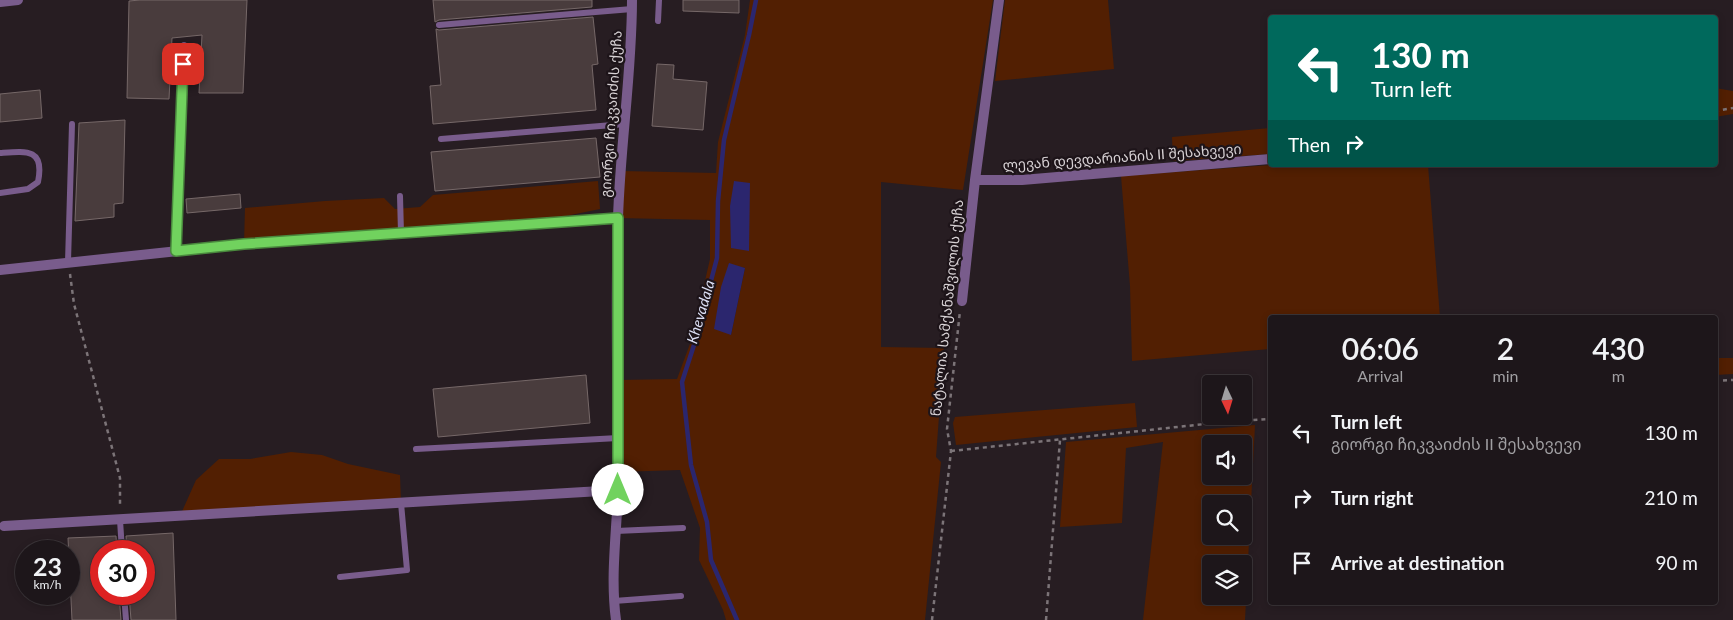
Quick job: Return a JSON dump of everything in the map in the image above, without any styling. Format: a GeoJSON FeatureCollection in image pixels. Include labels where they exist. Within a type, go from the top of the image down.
{"type":"FeatureCollection","features":[{"type":"Feature","properties":{"kind":"street"},"geometry":{"type":"LineString","coordinates":[[0,2],[18,0]]}},
{"type":"Feature","properties":{"kind":"street","name":"ნატალია სამქანაშვილის ქუჩა"},"geometry":{"type":"LineString","coordinates":[[962,302],[975,180],[999,0]]}},
{"type":"Feature","properties":{"kind":"street","name":"გიორგი ჩიკვაიძის ქუჩა"},"geometry":{"type":"LineString","coordinates":[[616,620],[613,568],[618,490],[618,218],[632,5]]}},
{"type":"Feature","properties":{"kind":"street","name":"ლევან დევდარიანის II შესახვევი"},"geometry":{"type":"LineString","coordinates":[[975,180],[1022,180],[1268,159]]}},
{"type":"Feature","properties":{"kind":"street"},"geometry":{"type":"LineString","coordinates":[[0,270],[244,244],[618,218]]}},
{"type":"Feature","properties":{"kind":"street"},"geometry":{"type":"LineString","coordinates":[[4,526],[618,490]]}},
{"type":"Feature","properties":{"kind":"lane"},"geometry":{"type":"LineString","coordinates":[[658,21],[659,0]]}},
{"type":"Feature","properties":{"kind":"lane"},"geometry":{"type":"LineString","coordinates":[[439,25],[632,5]]}},
{"type":"Feature","properties":{"kind":"lane"},"geometry":{"type":"LineString","coordinates":[[176,251],[184,45]]}},
{"type":"Feature","properties":{"kind":"lane"},"geometry":{"type":"LineString","coordinates":[[68,262],[72,124]]}},
{"type":"Feature","properties":{"kind":"lane"},"geometry":{"type":"LineString","coordinates":[[440,139],[625,124]]}},
{"type":"Feature","properties":{"kind":"lane"},"geometry":{"type":"LineString","coordinates":[[0,153],[27,151],[36,158],[40,171],[38,182],[28,189],[0,193]]}},
{"type":"Feature","properties":{"kind":"lane"},"geometry":{"type":"LineString","coordinates":[[400,196],[401,233]]}},
{"type":"Feature","properties":{"kind":"lane"},"geometry":{"type":"LineString","coordinates":[[416,449],[618,438]]}},
{"type":"Feature","properties":{"kind":"lane"},"geometry":{"type":"LineString","coordinates":[[340,577],[407,570],[402,503]]}},
{"type":"Feature","properties":{"kind":"lane"},"geometry":{"type":"LineString","coordinates":[[120,520],[121,540]]}},
{"type":"Feature","properties":{"kind":"lane"},"geometry":{"type":"LineString","coordinates":[[616,531],[683,528]]}},
{"type":"Feature","properties":{"kind":"lane"},"geometry":{"type":"LineString","coordinates":[[614,601],[680,596]]}},
{"type":"Feature","properties":{"kind":"lane"},"geometry":{"type":"LineString","coordinates":[[125,605],[126,620]]}},
{"type":"Feature","properties":{"kind":"path"},"geometry":{"type":"LineString","coordinates":[[1718,110],[1733,108]]}},
{"type":"Feature","properties":{"kind":"path"},"geometry":{"type":"LineString","coordinates":[[68,262],[74,304],[120,478],[120,520]]}},
{"type":"Feature","properties":{"kind":"path","name":"ნატალია სამქანაშვილის ქუჩა"},"geometry":{"type":"LineString","coordinates":[[932,620],[951,451],[947,429],[962,302]]}},
{"type":"Feature","properties":{"kind":"path"},"geometry":{"type":"LineString","coordinates":[[1718,382],[1733,380]]}},
{"type":"Feature","properties":{"kind":"path"},"geometry":{"type":"LineString","coordinates":[[951,451],[1224,422],[1268,419]]}},
{"type":"Feature","properties":{"kind":"path"},"geometry":{"type":"LineString","coordinates":[[1046,620],[1060,440]]}},
{"type":"Feature","properties":{"kind":"shaded area"},"geometry":{"type":"Polygon","coordinates":[[[750,0],[993,0],[963,190],[881,182],[881,347],[944,348],[936,457],[941,462],[925,620],[726,620],[699,560],[700,528],[680,470],[618,472],[618,380],[677,379],[691,341],[710,259],[710,220],[618,218],[621,171],[716,173],[718,142],[745,35],[750,0]],[[729,264],[731,335],[745,268],[729,264]]]}},
{"type":"Feature","properties":{"kind":"shaded area"},"geometry":{"type":"Polygon","coordinates":[[[1005,0],[1108,0],[1114,69],[995,81],[1005,0]]]}},
{"type":"Feature","properties":{"kind":"shaded area"},"geometry":{"type":"Polygon","coordinates":[[[1718,88],[1733,91],[1733,114],[1718,116],[1718,88]]]}},
{"type":"Feature","properties":{"kind":"shaded area"},"geometry":{"type":"Polygon","coordinates":[[[1268,128],[1268,154],[1173,161],[1172,137],[1268,128]]]}},
{"type":"Feature","properties":{"kind":"shaded area"},"geometry":{"type":"Polygon","coordinates":[[[1268,165],[1268,167],[1428,167],[1440,315],[1268,315],[1268,349],[1132,361],[1130,286],[1121,176],[1268,165]]]}},
{"type":"Feature","properties":{"kind":"shaded area"},"geometry":{"type":"Polygon","coordinates":[[[598,181],[600,209],[527,224],[244,244],[245,208],[384,198],[395,209],[420,207],[433,195],[598,181]]]}},
{"type":"Feature","properties":{"kind":"shaded area"},"geometry":{"type":"Polygon","coordinates":[[[734,181],[750,183],[749,251],[731,248],[730,206],[734,181]]]}},
{"type":"Feature","properties":{"kind":"shaded area"},"geometry":{"type":"Polygon","coordinates":[[[729,263],[745,268],[731,335],[714,329],[721,287],[729,263]]]}},
{"type":"Feature","properties":{"kind":"shaded area"},"geometry":{"type":"Polygon","coordinates":[[[1718,358],[1733,358],[1733,374],[1718,375],[1718,358]]]}},
{"type":"Feature","properties":{"kind":"shaded area"},"geometry":{"type":"Polygon","coordinates":[[[1135,403],[1137,427],[956,445],[953,423],[955,417],[1135,403]]]}},
{"type":"Feature","properties":{"kind":"shaded area"},"geometry":{"type":"Polygon","coordinates":[[[1255,425],[1252,484],[1252,435],[1202,435],[1202,485],[1252,485],[1251,495],[1202,495],[1202,545],[1249,545],[1248,555],[1202,555],[1202,605],[1246,605],[1245,620],[1143,620],[1163,442],[1126,448],[1122,523],[1060,527],[1066,442],[1255,425]]]}},
{"type":"Feature","properties":{"kind":"shaded area"},"geometry":{"type":"Polygon","coordinates":[[[291,452],[322,455],[348,464],[400,475],[401,503],[180,516],[196,480],[219,459],[250,459],[291,452]]]}},
{"type":"Feature","properties":{"kind":"building"},"geometry":{"type":"Polygon","coordinates":[[[247,0],[243,93],[199,93],[202,35],[172,38],[169,99],[127,98],[129,1],[247,0]]]}},
{"type":"Feature","properties":{"kind":"building"},"geometry":{"type":"Polygon","coordinates":[[[433,0],[592,0],[592,7],[439,20],[435,22],[433,0]]]}},
{"type":"Feature","properties":{"kind":"building"},"geometry":{"type":"Polygon","coordinates":[[[683,0],[739,0],[739,13],[683,11],[683,0]]]}},
{"type":"Feature","properties":{"kind":"building"},"geometry":{"type":"Polygon","coordinates":[[[593,17],[598,64],[592,65],[596,110],[433,124],[430,86],[441,85],[436,29],[593,17]]]}},
{"type":"Feature","properties":{"kind":"building"},"geometry":{"type":"Polygon","coordinates":[[[657,64],[674,65],[673,79],[707,82],[703,130],[652,126],[657,64]]]}},
{"type":"Feature","properties":{"kind":"building"},"geometry":{"type":"Polygon","coordinates":[[[40,90],[42,118],[0,122],[0,94],[40,90]]]}},
{"type":"Feature","properties":{"kind":"building"},"geometry":{"type":"Polygon","coordinates":[[[125,120],[123,203],[114,204],[114,217],[75,221],[79,123],[125,120]]]}},
{"type":"Feature","properties":{"kind":"building"},"geometry":{"type":"Polygon","coordinates":[[[596,138],[600,177],[435,191],[431,152],[596,138]]]}},
{"type":"Feature","properties":{"kind":"building"},"geometry":{"type":"Polygon","coordinates":[[[240,194],[241,208],[187,213],[186,199],[240,194]]]}},
{"type":"Feature","properties":{"kind":"building"},"geometry":{"type":"Polygon","coordinates":[[[586,375],[590,423],[438,437],[433,389],[586,375]]]}},
{"type":"Feature","properties":{"kind":"building"},"geometry":{"type":"Polygon","coordinates":[[[173,533],[176,620],[131,620],[130,605],[155,605],[155,540],[126,540],[126,536],[173,533]]]}},
{"type":"Feature","properties":{"kind":"building"},"geometry":{"type":"Polygon","coordinates":[[[116,536],[116,540],[90,540],[90,605],[120,605],[121,620],[72,620],[71,605],[80,605],[80,540],[68,540],[68,538],[116,536]]]}},
{"type":"Feature","properties":{"kind":"waterway","name":"Khevadala"},"geometry":{"type":"LineString","coordinates":[[737,620],[711,560],[707,522],[691,465],[682,382],[717,258],[718,201],[724,140],[756,0]]}},
{"type":"Feature","properties":{"kind":"route"},"geometry":{"type":"LineString","coordinates":[[183,64],[176,251],[244,244],[618,218],[618,490]]}}]}
